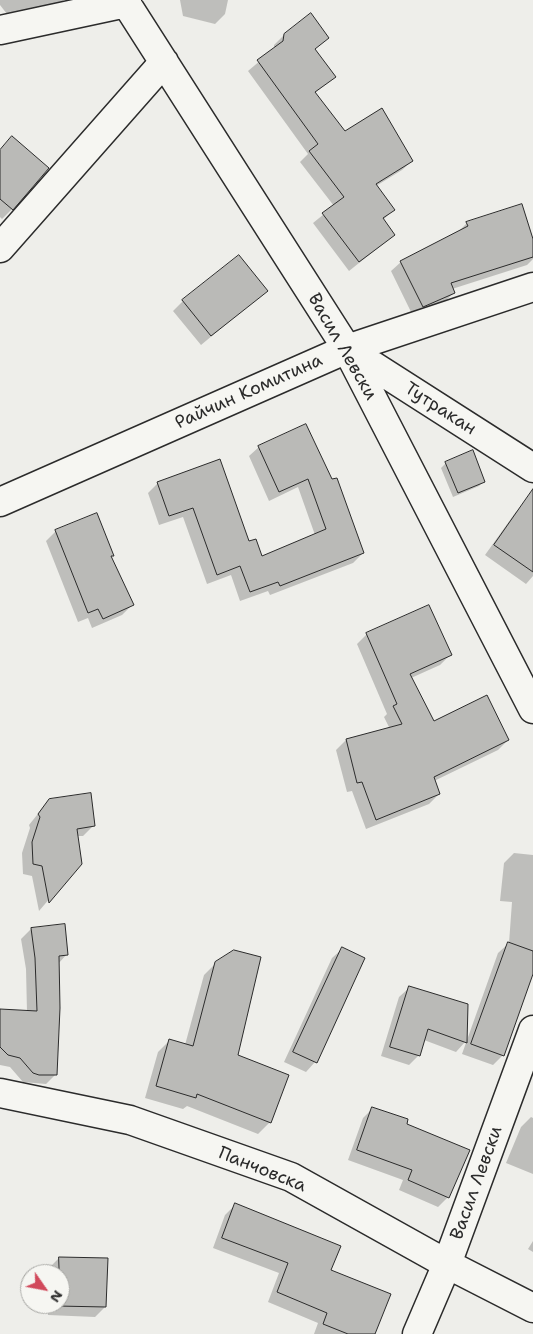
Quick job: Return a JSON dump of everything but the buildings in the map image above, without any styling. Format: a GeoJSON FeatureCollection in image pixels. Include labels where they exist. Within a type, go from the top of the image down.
{"type":"FeatureCollection","features":[{"type":"Feature","properties":{"kind":"street"},"geometry":{"type":"LineString","coordinates":[[0,30],[126,2]]}},
{"type":"Feature","properties":{"kind":"street","name":"Васил Левски"},"geometry":{"type":"LineString","coordinates":[[126,2],[347,349],[533,709]]}},
{"type":"Feature","properties":{"kind":"street"},"geometry":{"type":"LineString","coordinates":[[0,248],[164,62]]}},
{"type":"Feature","properties":{"kind":"street","name":"Райчин Комитина"},"geometry":{"type":"LineString","coordinates":[[0,502],[347,349],[533,286]]}},
{"type":"Feature","properties":{"kind":"street","name":"Тутракан"},"geometry":{"type":"LineString","coordinates":[[347,349],[533,468]]}},
{"type":"Feature","properties":{"kind":"street","name":"Васил Левски"},"geometry":{"type":"LineString","coordinates":[[417,1334],[447,1264],[533,1030]]}},
{"type":"Feature","properties":{"kind":"street","name":"Панчовска"},"geometry":{"type":"LineString","coordinates":[[0,1093],[130,1120],[291,1178],[447,1264],[533,1308]]}}]}
